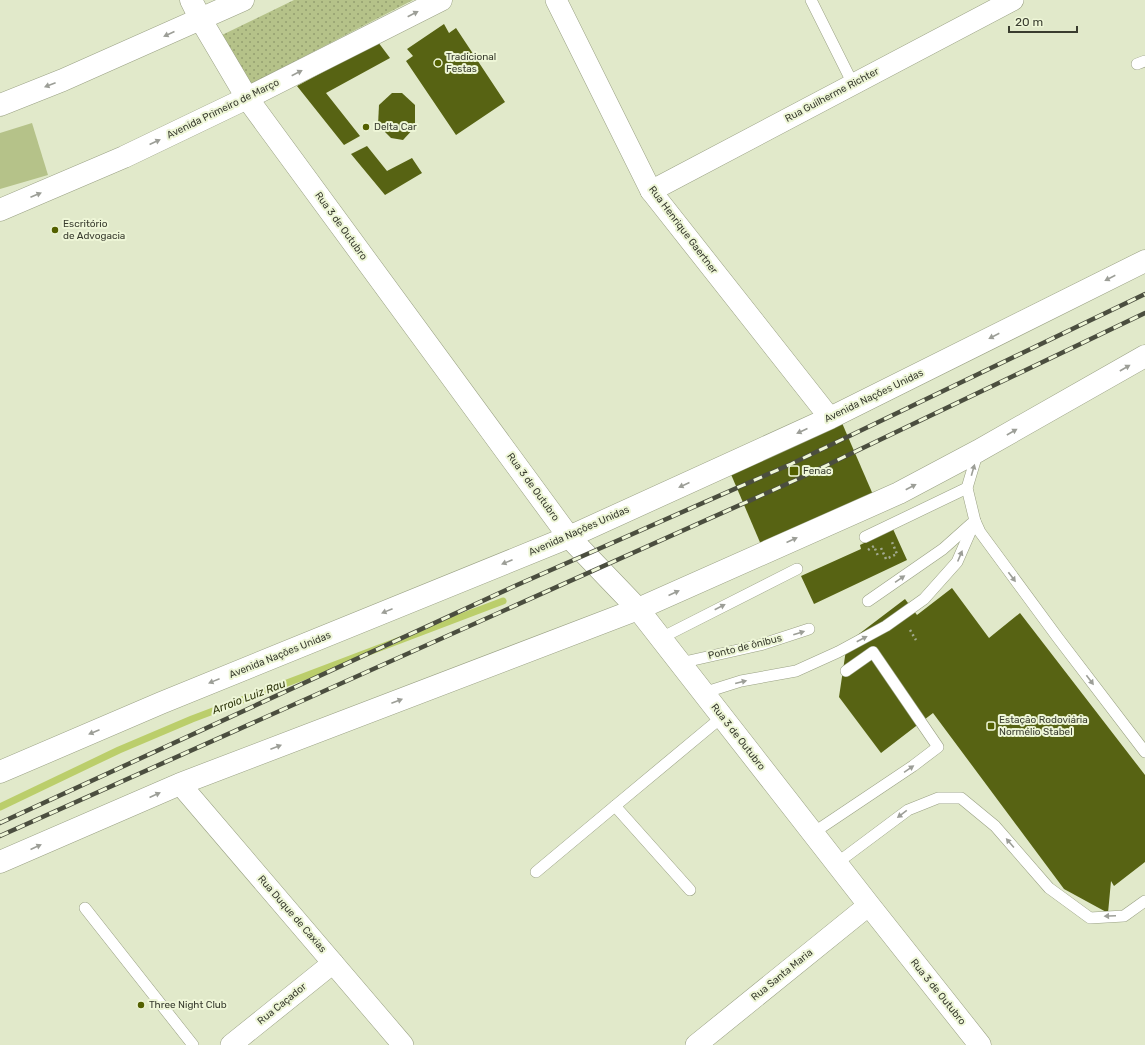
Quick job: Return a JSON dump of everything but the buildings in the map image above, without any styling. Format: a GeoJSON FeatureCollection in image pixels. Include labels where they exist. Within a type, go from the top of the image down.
{"type":"FeatureCollection","features":[{"type":"Feature","properties":{"kind":"main road","name":"Rua 3 de Outubro"},"geometry":{"type":"LineString","coordinates":[[191,0],[201,20],[247,98],[569,537],[638,609],[813,832],[868,905],[980,1045]]}},
{"type":"Feature","properties":{"kind":"main road"},"geometry":{"type":"LineString","coordinates":[[0,104],[63,80],[201,20],[242,0]]}},
{"type":"Feature","properties":{"kind":"main road","name":"Avenida Primeiro de Março"},"geometry":{"type":"LineString","coordinates":[[0,210],[124,157],[247,98],[442,0]]}},
{"type":"Feature","properties":{"kind":"main road","name":"Avenida Nações Unidas"},"geometry":{"type":"LineString","coordinates":[[0,772],[160,703],[569,537],[830,418],[1145,261]]}},
{"type":"Feature","properties":{"kind":"main road"},"geometry":{"type":"LineString","coordinates":[[0,862],[180,784],[638,609],[899,493],[978,451],[1145,356]]}},
{"type":"Feature","properties":{"kind":"street","name":"Rua Henrique Gaertner"},"geometry":{"type":"LineString","coordinates":[[556,0],[651,190],[830,418]]}},
{"type":"Feature","properties":{"kind":"street","name":"Rua Guilherme Richter"},"geometry":{"type":"LineString","coordinates":[[651,190],[1013,0]]}},
{"type":"Feature","properties":{"kind":"street","name":"Rua Duque de Caxias"},"geometry":{"type":"LineString","coordinates":[[180,784],[403,1045]]}},
{"type":"Feature","properties":{"kind":"street","name":"Rua Santa Maria"},"geometry":{"type":"LineString","coordinates":[[696,1045],[868,905]]}},
{"type":"Feature","properties":{"kind":"street","name":"Rua Caçador"},"geometry":{"type":"LineString","coordinates":[[231,1045],[333,963]]}},
{"type":"Feature","properties":{"kind":"lane"},"geometry":{"type":"LineString","coordinates":[[811,0],[853,84]]}},
{"type":"Feature","properties":{"kind":"lane"},"geometry":{"type":"LineString","coordinates":[[978,451],[967,488],[975,521],[984,538],[1145,752]]}},
{"type":"Feature","properties":{"kind":"lane"},"geometry":{"type":"LineString","coordinates":[[865,537],[967,488]]}},
{"type":"Feature","properties":{"kind":"lane"},"geometry":{"type":"LineString","coordinates":[[868,601],[943,549],[975,521]]}},
{"type":"Feature","properties":{"kind":"lane"},"geometry":{"type":"LineString","coordinates":[[703,692],[741,681],[796,671],[838,652],[886,626],[924,599],[957,562],[975,521]]}},
{"type":"Feature","properties":{"kind":"lane"},"geometry":{"type":"LineString","coordinates":[[661,638],[796,569]]}},
{"type":"Feature","properties":{"kind":"lane","name":"Ponto de ônibus"},"geometry":{"type":"LineString","coordinates":[[680,663],[760,645],[809,629]]}},
{"type":"Feature","properties":{"kind":"lane"},"geometry":{"type":"LineString","coordinates":[[813,832],[913,766],[938,747],[873,652],[846,671]]}},
{"type":"Feature","properties":{"kind":"lane"},"geometry":{"type":"LineString","coordinates":[[536,872],[722,717]]}},
{"type":"Feature","properties":{"kind":"lane"},"geometry":{"type":"LineString","coordinates":[[837,863],[908,810],[938,798],[961,798],[995,826],[1049,888],[1090,918],[1124,916],[1145,901]]}},
{"type":"Feature","properties":{"kind":"lane"},"geometry":{"type":"LineString","coordinates":[[615,806],[690,890]]}},
{"type":"Feature","properties":{"kind":"lane"},"geometry":{"type":"LineString","coordinates":[[84,908],[193,1045]]}},
{"type":"Feature","properties":{"kind":"path"},"geometry":{"type":"LineString","coordinates":[[868,550],[874,546],[880,545],[886,559],[897,554],[890,539]]}},
{"type":"Feature","properties":{"kind":"path"},"geometry":{"type":"LineString","coordinates":[[874,546],[878,556]]}},
{"type":"Feature","properties":{"kind":"green space"},"geometry":{"type":"Polygon","coordinates":[[[294,0],[413,0],[251,84],[222,35],[294,0]]]}},
{"type":"Feature","properties":{"kind":"green space"},"geometry":{"type":"Polygon","coordinates":[[[32,123],[48,175],[0,189],[0,133],[32,123]]]}},
{"type":"Feature","properties":{"kind":"waterway","name":"Arroio Luiz Rau"},"geometry":{"type":"LineString","coordinates":[[0,807],[119,750],[192,719],[503,601]]}},
{"type":"Feature","properties":{"kind":"railway"},"geometry":{"type":"LineString","coordinates":[[0,823],[517,585],[791,464],[1145,294]]}},
{"type":"Feature","properties":{"kind":"railway"},"geometry":{"type":"LineString","coordinates":[[0,836],[798,479],[1145,313]]}},
{"type":"Feature","properties":{"kind":"place","name":"Tradicional Festas"},"geometry":{"type":"Point","coordinates":[438,63]}},
{"type":"Feature","properties":{"kind":"place","name":"Delta Car"},"geometry":{"type":"Point","coordinates":[366,127]}},
{"type":"Feature","properties":{"kind":"place","name":"Escritório de Advogacia"},"geometry":{"type":"Point","coordinates":[55,230]}},
{"type":"Feature","properties":{"kind":"place","name":"Fenac"},"geometry":{"type":"Point","coordinates":[794,471]}},
{"type":"Feature","properties":{"kind":"place","name":"Estação Rodoviária Normélio Stabel"},"geometry":{"type":"Point","coordinates":[991,726]}},
{"type":"Feature","properties":{"kind":"place","name":"Three Night Club"},"geometry":{"type":"Point","coordinates":[141,1005]}}]}
